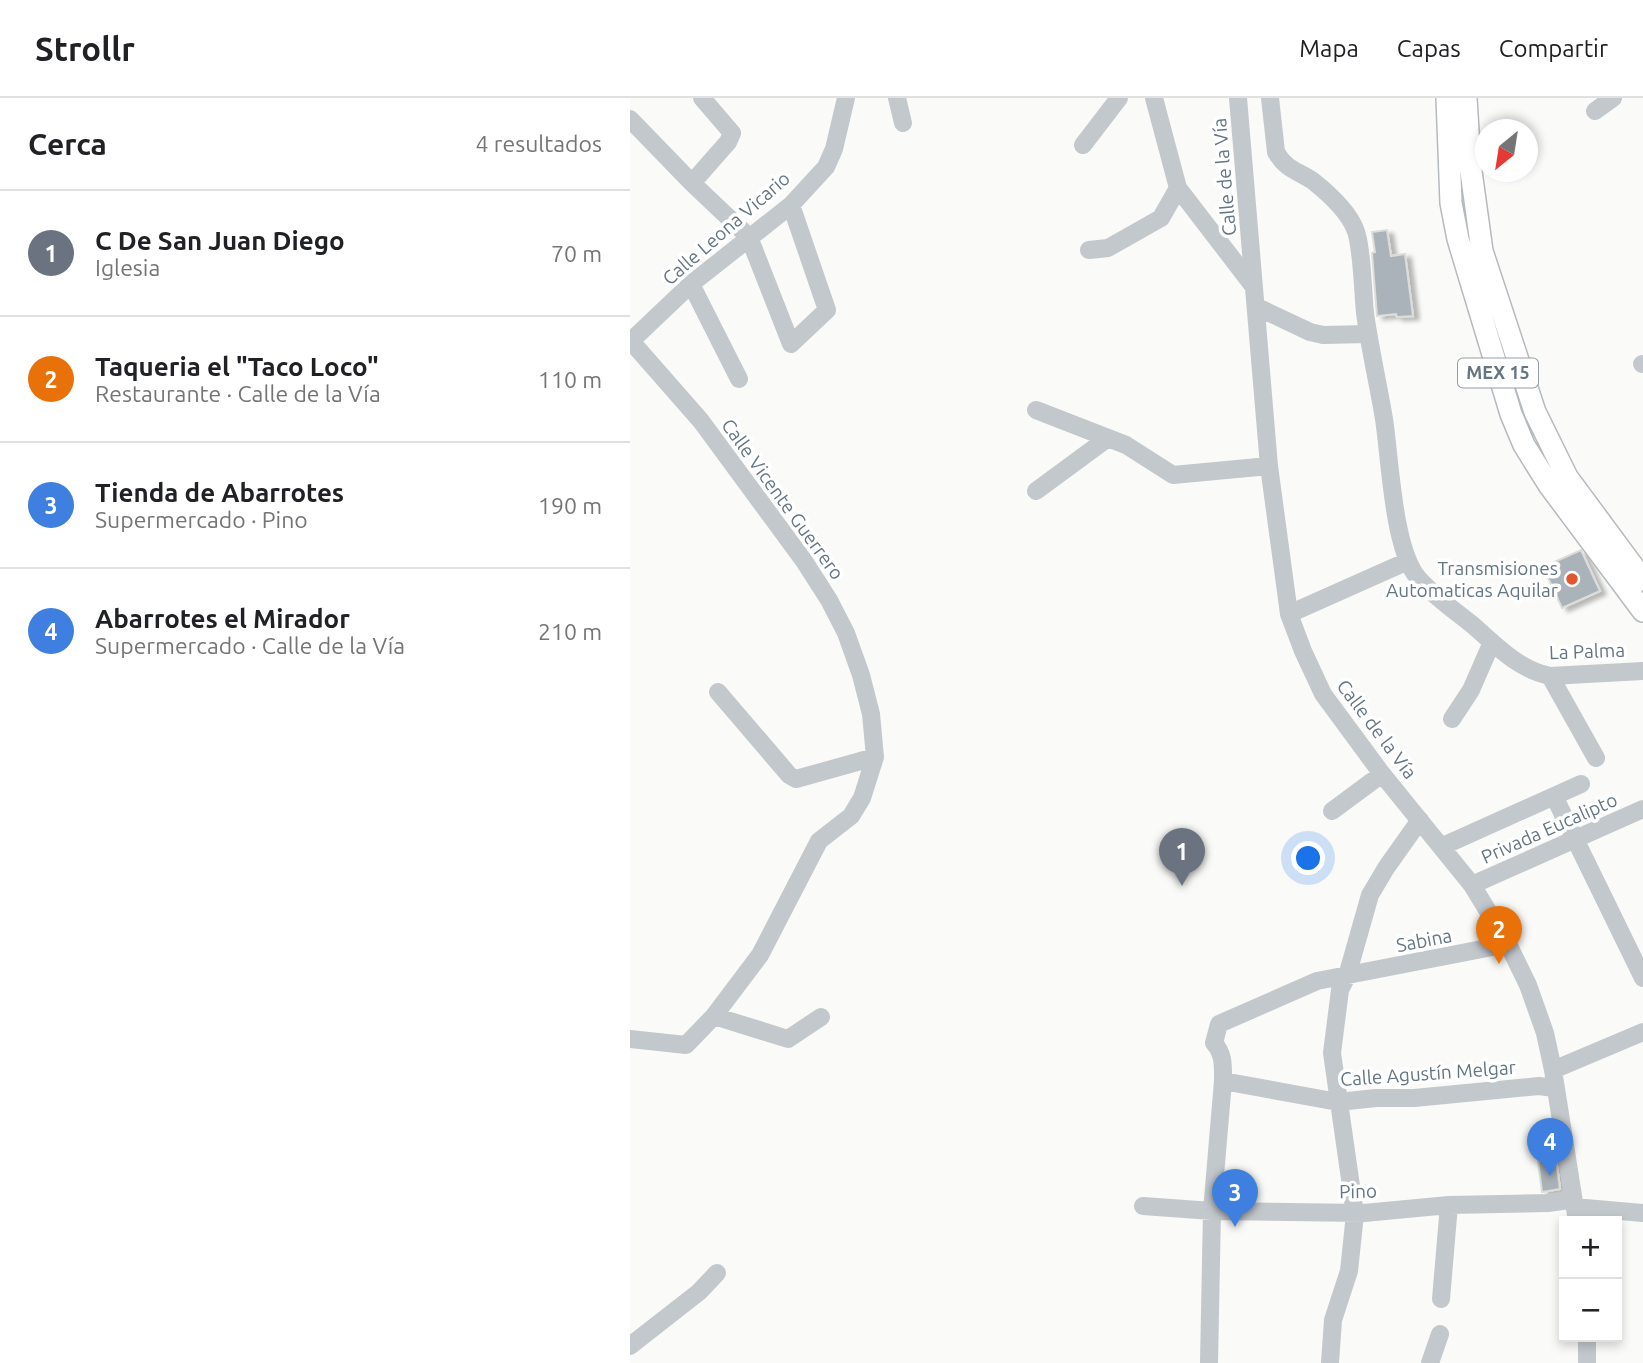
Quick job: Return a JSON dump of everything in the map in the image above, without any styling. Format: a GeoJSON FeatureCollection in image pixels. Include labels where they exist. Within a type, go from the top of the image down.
{"type":"FeatureCollection","features":[{"type":"Feature","properties":{"kind":"main road","name":"MEX 15"},"geometry":{"type":"LineString","coordinates":[[1447,98],[1451,203],[1470,284],[1511,414],[1524,445],[1549,485],[1643,611]]}},
{"type":"Feature","properties":{"kind":"main road","name":"MEX 15"},"geometry":{"type":"LineString","coordinates":[[1466,98],[1470,164],[1482,251],[1517,359],[1541,424],[1567,477],[1643,580]]}},
{"type":"Feature","properties":{"kind":"main road"},"geometry":{"type":"LineString","coordinates":[[1611,540],[1643,554]]}},
{"type":"Feature","properties":{"kind":"street"},"geometry":{"type":"LineString","coordinates":[[692,183],[728,142],[732,133],[702,98]]}},
{"type":"Feature","properties":{"kind":"street","name":"Calle Leona Vicario"},"geometry":{"type":"LineString","coordinates":[[631,340],[691,284],[791,205],[825,167],[834,149],[846,98]]}},
{"type":"Feature","properties":{"kind":"street"},"geometry":{"type":"LineString","coordinates":[[897,98],[904,123]]}},
{"type":"Feature","properties":{"kind":"street"},"geometry":{"type":"LineString","coordinates":[[1083,145],[1119,98]]}},
{"type":"Feature","properties":{"kind":"street"},"geometry":{"type":"LineString","coordinates":[[1153,98],[1178,188],[1254,288]]}},
{"type":"Feature","properties":{"kind":"street","name":"Calle de la Vía"},"geometry":{"type":"LineString","coordinates":[[1238,98],[1269,466],[1289,614],[1323,694],[1382,774],[1472,884],[1508,944],[1528,985],[1545,1033],[1575,1208]]}},
{"type":"Feature","properties":{"kind":"street"},"geometry":{"type":"LineString","coordinates":[[1270,98],[1276,152],[1280,160],[1326,194],[1356,230],[1368,334],[1400,537],[1408,561],[1289,614]]}},
{"type":"Feature","properties":{"kind":"street"},"geometry":{"type":"LineString","coordinates":[[630,119],[749,237],[791,344],[827,310],[791,205]]}},
{"type":"Feature","properties":{"kind":"street"},"geometry":{"type":"LineString","coordinates":[[1089,250],[1108,248],[1161,218],[1178,188]]}},
{"type":"Feature","properties":{"kind":"street"},"geometry":{"type":"LineString","coordinates":[[691,284],[739,379]]}},
{"type":"Feature","properties":{"kind":"street"},"geometry":{"type":"LineString","coordinates":[[1257,307],[1310,332],[1323,335],[1368,334]]}},
{"type":"Feature","properties":{"kind":"street","name":"Calle Vicente Guerrero"},"geometry":{"type":"LineString","coordinates":[[630,1040],[686,1045],[714,1016],[760,955],[819,841],[850,817],[862,798],[875,757],[872,714],[861,675],[846,633],[829,600],[804,561],[701,421],[631,340]]}},
{"type":"Feature","properties":{"kind":"street"},"geometry":{"type":"LineString","coordinates":[[1036,410],[1126,445],[1173,475],[1269,466]]}},
{"type":"Feature","properties":{"kind":"street"},"geometry":{"type":"LineString","coordinates":[[1037,491],[1108,438]]}},
{"type":"Feature","properties":{"kind":"street","name":"La Palma"},"geometry":{"type":"LineString","coordinates":[[1408,561],[1417,577],[1492,642],[1523,666],[1537,673],[1550,676],[1643,671]]}},
{"type":"Feature","properties":{"kind":"street"},"geometry":{"type":"LineString","coordinates":[[1452,719],[1471,690],[1492,642]]}},
{"type":"Feature","properties":{"kind":"street"},"geometry":{"type":"LineString","coordinates":[[1550,676],[1596,758]]}},
{"type":"Feature","properties":{"kind":"street"},"geometry":{"type":"LineString","coordinates":[[718,692],[789,775],[796,779],[875,757]]}},
{"type":"Feature","properties":{"kind":"street"},"geometry":{"type":"LineString","coordinates":[[1332,811],[1382,774]]}},
{"type":"Feature","properties":{"kind":"street"},"geometry":{"type":"LineString","coordinates":[[1443,846],[1581,785]]}},
{"type":"Feature","properties":{"kind":"street"},"geometry":{"type":"LineString","coordinates":[[1554,796],[1643,978]]}},
{"type":"Feature","properties":{"kind":"street","name":"Privada Eucalipto"},"geometry":{"type":"LineString","coordinates":[[1472,884],[1643,809]]}},
{"type":"Feature","properties":{"kind":"street"},"geometry":{"type":"LineString","coordinates":[[1330,1363],[1333,1320],[1349,1271],[1355,1213],[1332,1053],[1340,990],[1347,976],[1370,895],[1420,820]]}},
{"type":"Feature","properties":{"kind":"street","name":"Sabina"},"geometry":{"type":"LineString","coordinates":[[1223,1081],[1223,1060],[1214,1043],[1219,1024],[1317,981],[1508,944]]}},
{"type":"Feature","properties":{"kind":"street"},"geometry":{"type":"LineString","coordinates":[[714,1016],[788,1039],[821,1017]]}},
{"type":"Feature","properties":{"kind":"street"},"geometry":{"type":"LineString","coordinates":[[1554,1079],[1643,1032]]}},
{"type":"Feature","properties":{"kind":"street","name":"Calle Agustín Melgar"},"geometry":{"type":"LineString","coordinates":[[1223,1081],[1338,1102],[1539,1086],[1554,1079]]}},
{"type":"Feature","properties":{"kind":"street"},"geometry":{"type":"LineString","coordinates":[[1209,1363],[1212,1211],[1223,1081]]}},
{"type":"Feature","properties":{"kind":"street","name":"Pino"},"geometry":{"type":"LineString","coordinates":[[1143,1206],[1212,1211],[1355,1213],[1449,1205],[1562,1201],[1575,1208],[1643,1213]]}},
{"type":"Feature","properties":{"kind":"street"},"geometry":{"type":"LineString","coordinates":[[1441,1299],[1449,1205]]}},
{"type":"Feature","properties":{"kind":"street"},"geometry":{"type":"LineString","coordinates":[[630,1346],[699,1292],[717,1273]]}},
{"type":"Feature","properties":{"kind":"street"},"geometry":{"type":"LineString","coordinates":[[1430,1363],[1440,1334]]}},
{"type":"Feature","properties":{"kind":"street"},"geometry":{"type":"LineString","coordinates":[[1587,1342],[1587,1363]]}},
{"type":"Feature","properties":{"kind":"building"},"geometry":{"type":"Polygon","coordinates":[[[1387,230],[1391,256],[1405,254],[1413,316],[1377,316],[1372,232],[1387,230]]]}},
{"type":"Feature","properties":{"kind":"building","name":"Transmisiones Automaticas Aquilar"},"geometry":{"type":"Polygon","coordinates":[[[1581,550],[1600,591],[1562,608],[1543,567],[1581,550]]]}},
{"type":"Feature","properties":{"kind":"building"},"geometry":{"type":"Polygon","coordinates":[[[1556,1158],[1560,1189],[1542,1192],[1538,1161],[1556,1158]]]}},
{"type":"Feature","properties":{"kind":"place","name":"Transmisiones Automaticas Aquilar"},"geometry":{"type":"Point","coordinates":[1572,579]}},
{"type":"Feature","properties":{"kind":"place","name":"C De San Juan Diego"},"geometry":{"type":"Point","coordinates":[1182,886]}},
{"type":"Feature","properties":{"kind":"place","name":"Taqueria el \"Taco Loco\""},"geometry":{"type":"Point","coordinates":[1499,964]}},
{"type":"Feature","properties":{"kind":"place","name":"Abarrotes el Mirador"},"geometry":{"type":"Point","coordinates":[1550,1176]}},
{"type":"Feature","properties":{"kind":"place","name":"Tienda de Abarrotes"},"geometry":{"type":"Point","coordinates":[1235,1227]}}]}
